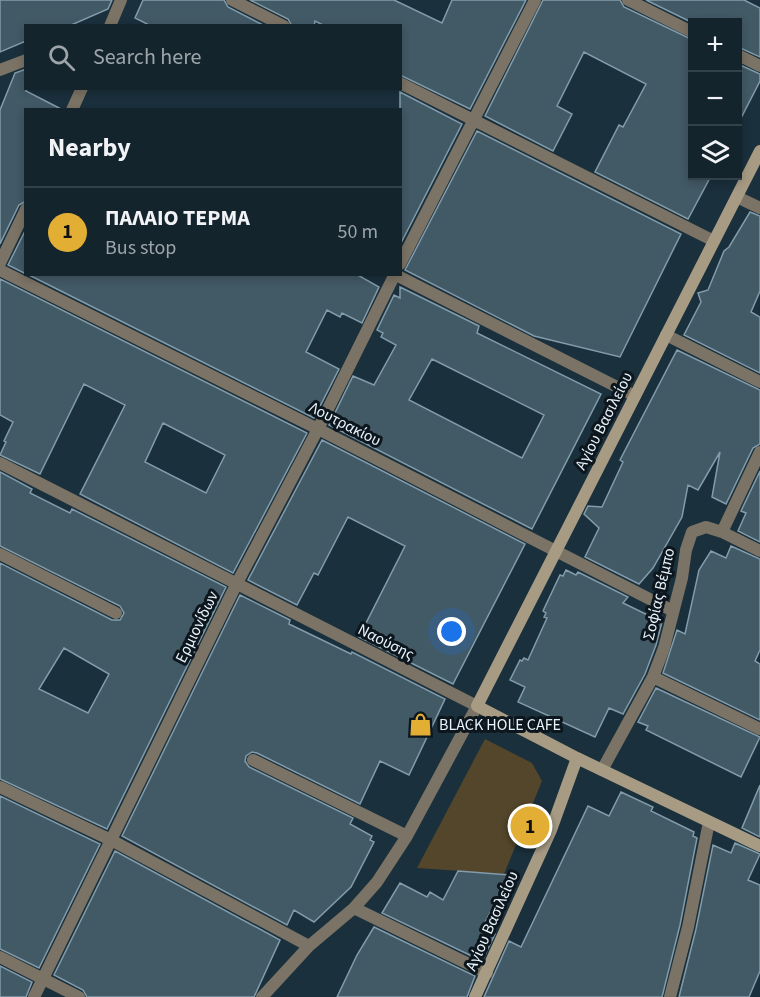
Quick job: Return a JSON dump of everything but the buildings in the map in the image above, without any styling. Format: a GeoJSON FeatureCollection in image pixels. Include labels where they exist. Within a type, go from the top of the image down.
{"type":"FeatureCollection","features":[{"type":"Feature","properties":{"kind":"street"},"geometry":{"type":"LineString","coordinates":[[110,24],[121,0]]}},
{"type":"Feature","properties":{"kind":"street"},"geometry":{"type":"LineString","coordinates":[[232,0],[280,24]]}},
{"type":"Feature","properties":{"kind":"street"},"geometry":{"type":"LineString","coordinates":[[402,260],[535,0]]}},
{"type":"Feature","properties":{"kind":"street"},"geometry":{"type":"LineString","coordinates":[[628,0],[688,30]]}},
{"type":"Feature","properties":{"kind":"street"},"geometry":{"type":"LineString","coordinates":[[742,57],[760,66]]}},
{"type":"Feature","properties":{"kind":"street"},"geometry":{"type":"LineString","coordinates":[[0,70],[24,61]]}},
{"type":"Feature","properties":{"kind":"street"},"geometry":{"type":"LineString","coordinates":[[402,83],[714,240]]}},
{"type":"Feature","properties":{"kind":"street"},"geometry":{"type":"LineString","coordinates":[[73,108],[81,90]]}},
{"type":"Feature","properties":{"kind":"street","name":"Αγίου Βασιλείου"},"geometry":{"type":"LineString","coordinates":[[477,706],[760,151]]}},
{"type":"Feature","properties":{"kind":"street"},"geometry":{"type":"LineString","coordinates":[[737,197],[760,208]]}},
{"type":"Feature","properties":{"kind":"street"},"geometry":{"type":"LineString","coordinates":[[0,263],[24,213]]}},
{"type":"Feature","properties":{"kind":"street","name":"Λουτρακίου"},"geometry":{"type":"LineString","coordinates":[[0,270],[318,429],[673,611]]}},
{"type":"Feature","properties":{"kind":"street","name":"Ερμιονίδων"},"geometry":{"type":"LineString","coordinates":[[34,997],[236,585],[394,276]]}},
{"type":"Feature","properties":{"kind":"street"},"geometry":{"type":"LineString","coordinates":[[397,276],[635,396]]}},
{"type":"Feature","properties":{"kind":"street"},"geometry":{"type":"LineString","coordinates":[[666,336],[760,382]]}},
{"type":"Feature","properties":{"kind":"street"},"geometry":{"type":"LineString","coordinates":[[760,452],[722,532],[760,551]]}},
{"type":"Feature","properties":{"kind":"street","name":"Ναούσης"},"geometry":{"type":"LineString","coordinates":[[0,463],[577,758],[760,846]]}},
{"type":"Feature","properties":{"kind":"street","name":"Σοφίας Βέμπο"},"geometry":{"type":"LineString","coordinates":[[602,770],[653,677],[664,648],[692,532],[706,527],[722,532]]}},
{"type":"Feature","properties":{"kind":"street"},"geometry":{"type":"LineString","coordinates":[[0,554],[116,613]]}},
{"type":"Feature","properties":{"kind":"street"},"geometry":{"type":"LineString","coordinates":[[653,677],[760,729]]}},
{"type":"Feature","properties":{"kind":"street"},"geometry":{"type":"LineString","coordinates":[[262,997],[309,945],[354,908],[377,882],[406,836],[477,706]]}},
{"type":"Feature","properties":{"kind":"street","name":"Αγίου Βασιλείου"},"geometry":{"type":"LineString","coordinates":[[476,997],[551,830],[577,758]]}},
{"type":"Feature","properties":{"kind":"street"},"geometry":{"type":"LineString","coordinates":[[253,760],[406,836]]}},
{"type":"Feature","properties":{"kind":"street"},"geometry":{"type":"LineString","coordinates":[[0,787],[111,840],[309,945]]}},
{"type":"Feature","properties":{"kind":"street"},"geometry":{"type":"LineString","coordinates":[[670,997],[688,927],[709,822]]}},
{"type":"Feature","properties":{"kind":"street"},"geometry":{"type":"LineString","coordinates":[[354,908],[487,973]]}},
{"type":"Feature","properties":{"kind":"street"},"geometry":{"type":"LineString","coordinates":[[0,957],[79,997]]}},
{"type":"Feature","properties":{"kind":"shaded area"},"geometry":{"type":"Polygon","coordinates":[[[485,739],[532,763],[542,781],[504,874],[417,868],[485,739]]]}},
{"type":"Feature","properties":{"kind":"place","name":"BLACK HOLE CAFE"},"geometry":{"type":"Point","coordinates":[421,725]}},
{"type":"Feature","properties":{"kind":"place","name":"ΠΑΛΑΙΟ ΤΕΡΜΑ"},"geometry":{"type":"Point","coordinates":[530,826]}}]}
